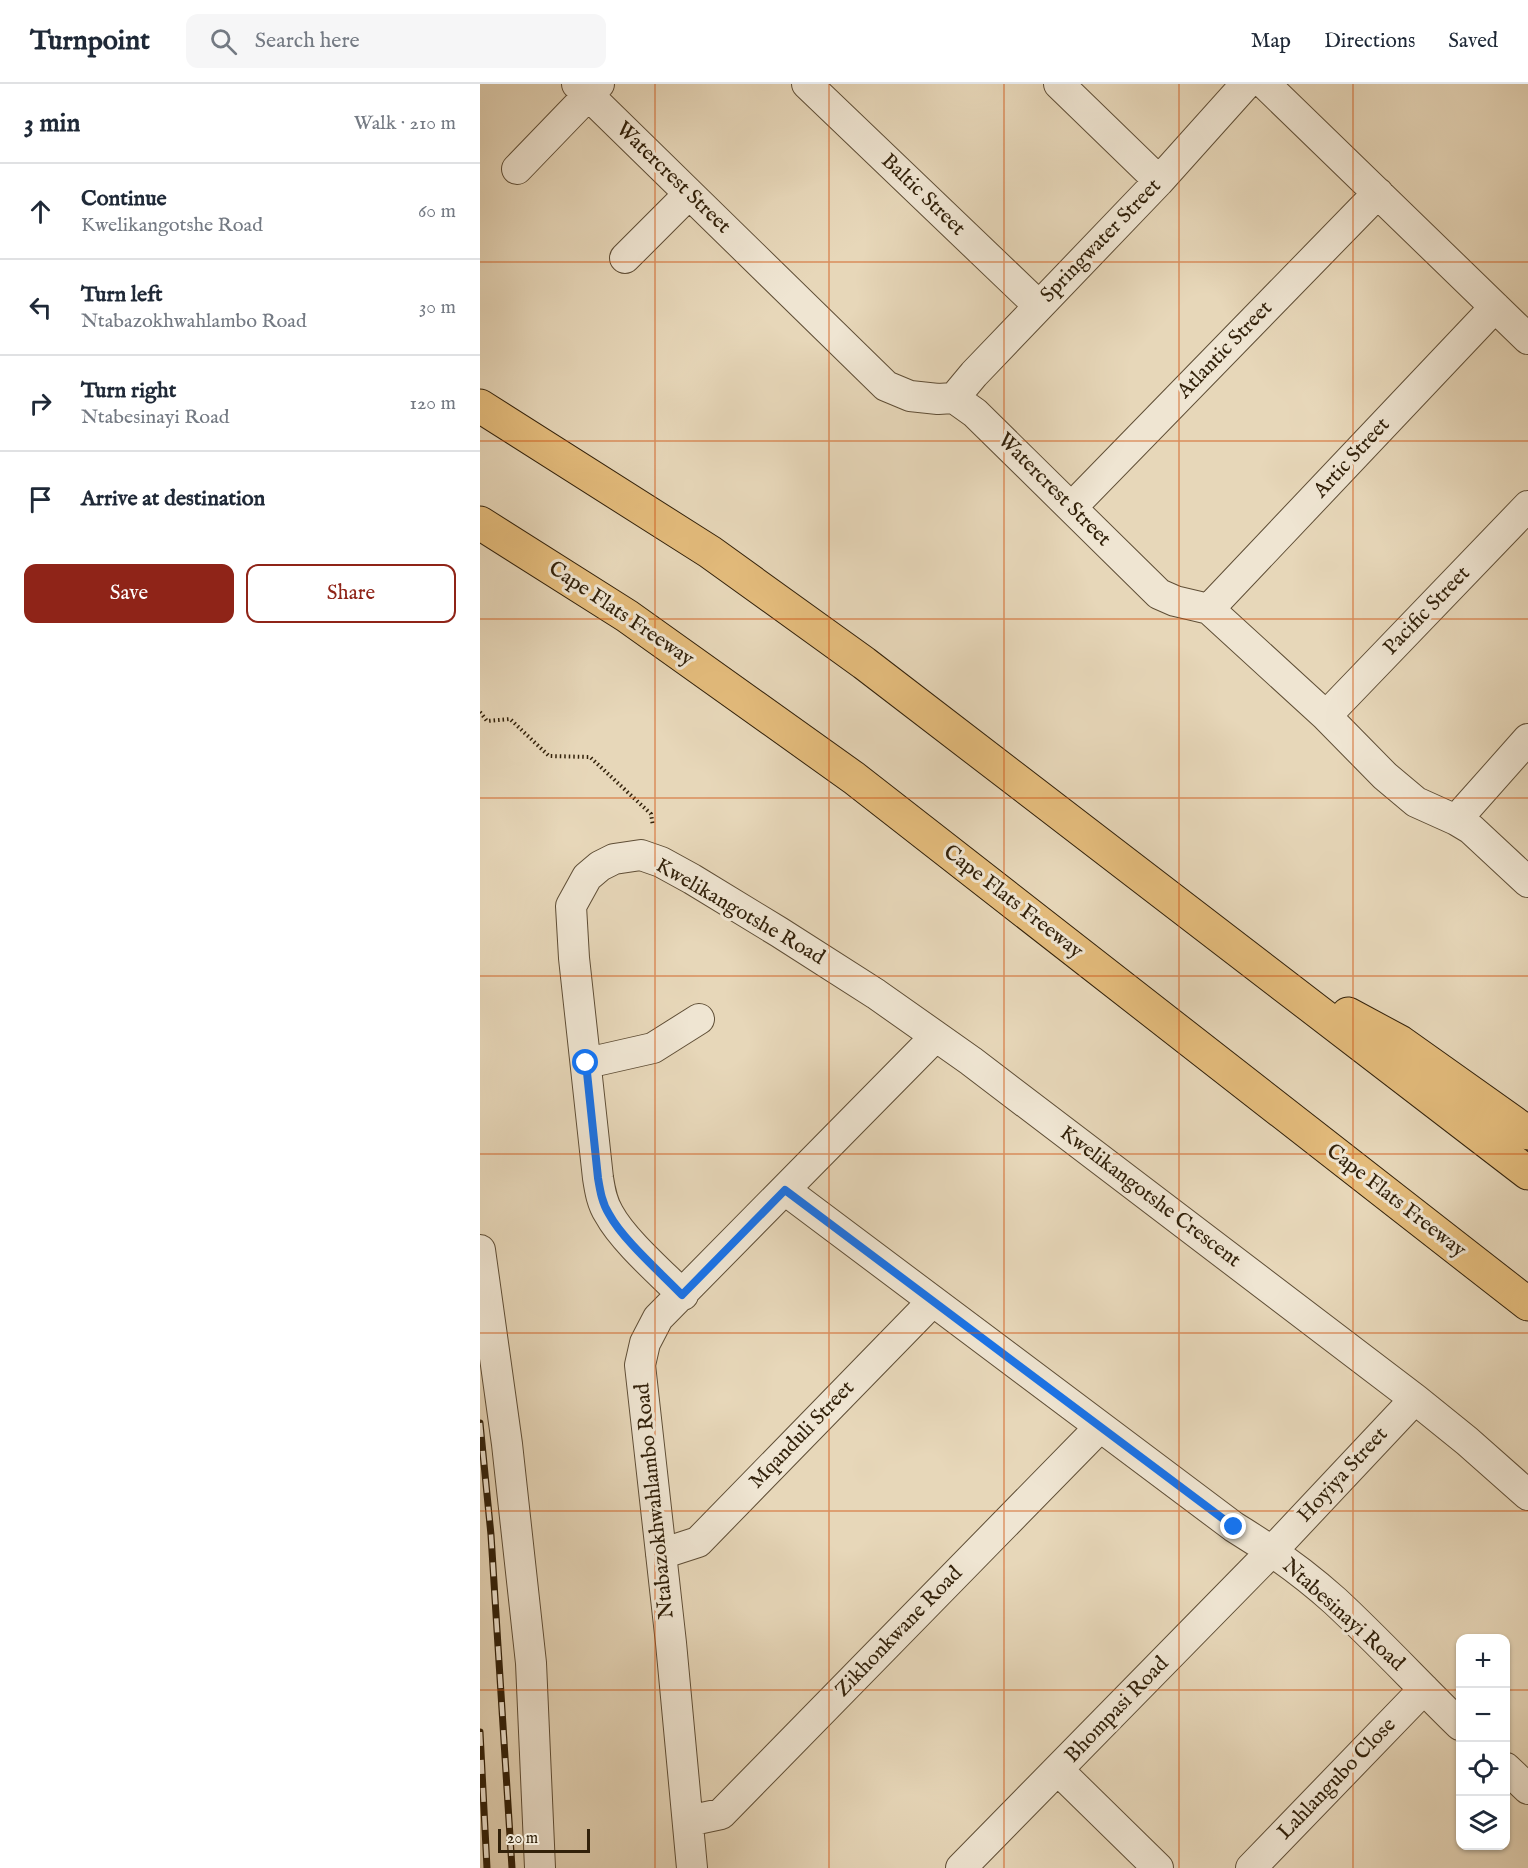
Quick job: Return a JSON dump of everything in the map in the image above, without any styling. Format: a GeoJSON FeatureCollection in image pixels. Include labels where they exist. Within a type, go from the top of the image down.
{"type":"FeatureCollection","features":[{"type":"Feature","properties":{"kind":"highway"},"geometry":{"type":"LineString","coordinates":[[483,408],[730,566],[864,663],[1528,1173]]}},
{"type":"Feature","properties":{"kind":"highway","name":"Cape Flats Freeway"},"geometry":{"type":"LineString","coordinates":[[486,526],[627,616],[854,778],[1528,1304]]}},
{"type":"Feature","properties":{"kind":"highway"},"geometry":{"type":"LineString","coordinates":[[1254,962],[1400,1042],[1528,1133]]}},
{"type":"Feature","properties":{"kind":"street","name":"Baltic Street"},"geometry":{"type":"LineString","coordinates":[[807,84],[1039,306]]}},
{"type":"Feature","properties":{"kind":"street"},"geometry":{"type":"LineString","coordinates":[[1059,84],[1159,181]]}},
{"type":"Feature","properties":{"kind":"street","name":"Springwater Street"},"geometry":{"type":"LineString","coordinates":[[954,398],[974,374],[1159,181],[1246,84]]}},
{"type":"Feature","properties":{"kind":"street"},"geometry":{"type":"LineString","coordinates":[[1265,84],[1528,339]]}},
{"type":"Feature","properties":{"kind":"street","name":"Watercrest Street"},"geometry":{"type":"LineString","coordinates":[[517,169],[588,88],[688,194],[886,386],[910,396],[954,398],[975,413],[1159,594],[1175,601],[1209,609],[1326,716],[1385,776],[1416,802],[1471,829],[1528,882]]}},
{"type":"Feature","properties":{"kind":"street","name":"Atlantic Street"},"geometry":{"type":"LineString","coordinates":[[1072,507],[1378,193]]}},
{"type":"Feature","properties":{"kind":"street"},"geometry":{"type":"LineString","coordinates":[[625,258],[688,194]]}},
{"type":"Feature","properties":{"kind":"street","name":"Artic Street"},"geometry":{"type":"LineString","coordinates":[[1209,609],[1495,307]]}},
{"type":"Feature","properties":{"kind":"street","name":"Pacific Street"},"geometry":{"type":"LineString","coordinates":[[1326,716],[1528,506]]}},
{"type":"Feature","properties":{"kind":"street"},"geometry":{"type":"LineString","coordinates":[[1456,820],[1528,739]]}},
{"type":"Feature","properties":{"kind":"street","name":"Kwelikangotshe Road"},"geometry":{"type":"LineString","coordinates":[[682,1295],[630,1241],[609,1215],[601,1194],[574,958],[571,906],[587,877],[600,866],[614,859],[641,855],[661,862],[789,938],[876,994],[935,1037]]}},
{"type":"Feature","properties":{"kind":"street"},"geometry":{"type":"LineString","coordinates":[[586,1063],[653,1048],[699,1019]]}},
{"type":"Feature","properties":{"kind":"street"},"geometry":{"type":"LineString","coordinates":[[785,1190],[935,1037]]}},
{"type":"Feature","properties":{"kind":"street","name":"Kwelikangotshe Crescent"},"geometry":{"type":"LineString","coordinates":[[935,1037],[971,1061],[1415,1399],[1528,1495]]}},
{"type":"Feature","properties":{"kind":"street","name":"Ntabazokhwahlambo Road"},"geometry":{"type":"LineString","coordinates":[[692,1868],[640,1365],[645,1343],[658,1318],[785,1190]]}},
{"type":"Feature","properties":{"kind":"street","name":"Ntabesinayi Road"},"geometry":{"type":"LineString","coordinates":[[785,1190],[1234,1527],[1272,1551],[1334,1601],[1456,1720]]}},
{"type":"Feature","properties":{"kind":"street"},"geometry":{"type":"LineString","coordinates":[[480,1250],[507,1444],[531,1663],[540,1868]]}},
{"type":"Feature","properties":{"kind":"street","name":"Mqanduli Street"},"geometry":{"type":"LineString","coordinates":[[661,1554],[698,1542],[933,1301]]}},
{"type":"Feature","properties":{"kind":"street","name":"Hoyiya Street"},"geometry":{"type":"LineString","coordinates":[[1272,1551],[1415,1399]]}},
{"type":"Feature","properties":{"kind":"street","name":"Zikhonkwane Road"},"geometry":{"type":"LineString","coordinates":[[688,1821],[721,1814],[1100,1427]]}},
{"type":"Feature","properties":{"kind":"street","name":"Bhompasi Road"},"geometry":{"type":"LineString","coordinates":[[961,1868],[1272,1551]]}},
{"type":"Feature","properties":{"kind":"street","name":"Lahlangubo Close"},"geometry":{"type":"LineString","coordinates":[[1251,1868],[1424,1689]]}},
{"type":"Feature","properties":{"kind":"street"},"geometry":{"type":"LineString","coordinates":[[1058,1770],[1158,1868]]}},
{"type":"Feature","properties":{"kind":"street"},"geometry":{"type":"LineString","coordinates":[[1510,1772],[1528,1790]]}},
{"type":"Feature","properties":{"kind":"path"},"geometry":{"type":"LineString","coordinates":[[480,712],[487,721],[510,719],[549,756],[590,757],[651,814],[661,862]]}},
{"type":"Feature","properties":{"kind":"railway"},"geometry":{"type":"LineString","coordinates":[[480,1423],[491,1535],[512,1868]]}},
{"type":"Feature","properties":{"kind":"railway"},"geometry":{"type":"LineString","coordinates":[[480,1732],[487,1868]]}},
{"type":"Feature","properties":{"kind":"route"},"geometry":{"type":"LineString","coordinates":[[586,1063],[598,1178],[609,1215],[630,1241],[682,1295],[785,1190],[1234,1527]]}}]}
